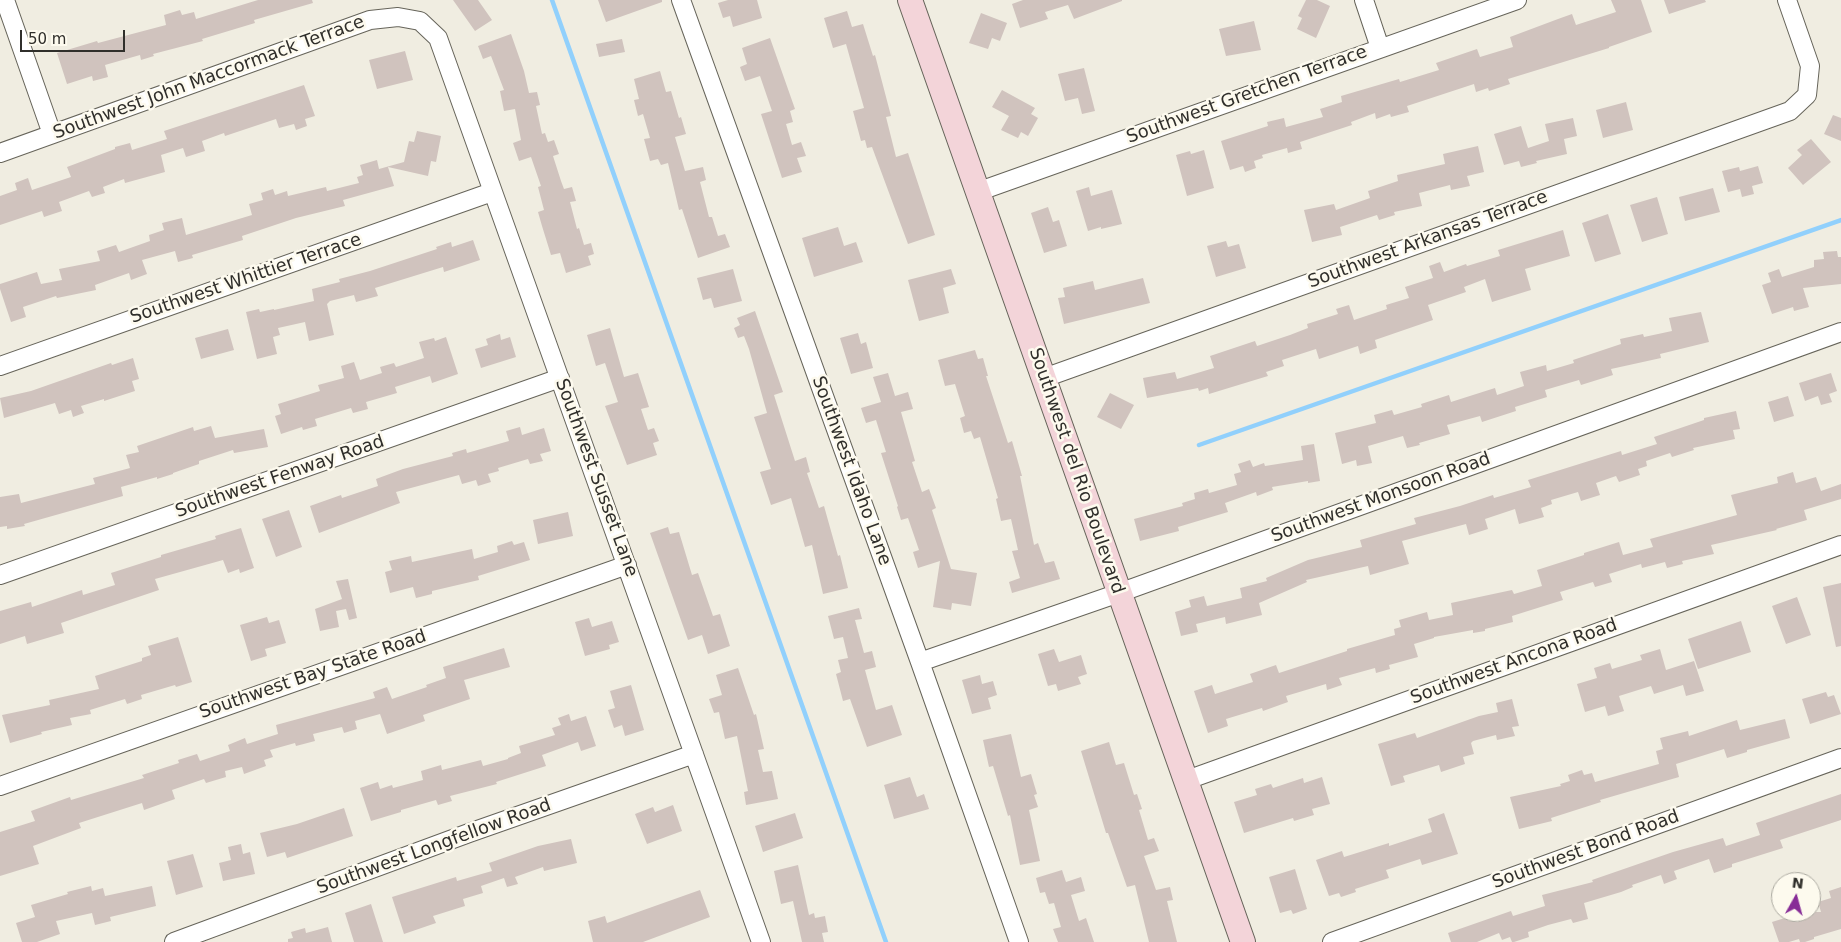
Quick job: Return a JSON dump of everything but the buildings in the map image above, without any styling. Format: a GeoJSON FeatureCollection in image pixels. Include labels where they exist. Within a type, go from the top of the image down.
{"type":"FeatureCollection","features":[{"type":"Feature","properties":{"kind":"street"},"geometry":{"type":"LineString","coordinates":[[5,0],[52,134]]}},
{"type":"Feature","properties":{"kind":"street","name":"Southwest Idaho Lane"},"geometry":{"type":"LineString","coordinates":[[681,0],[920,662],[1018,942]]}},
{"type":"Feature","properties":{"kind":"street","name":"Southwest del Rio Boulevard"},"geometry":{"type":"LineString","coordinates":[[911,0],[977,192],[1243,942]]}},
{"type":"Feature","properties":{"kind":"street"},"geometry":{"type":"LineString","coordinates":[[1364,0],[1380,48]]}},
{"type":"Feature","properties":{"kind":"street","name":"Southwest Gretchen Terrace"},"geometry":{"type":"LineString","coordinates":[[977,192],[1517,0]]}},
{"type":"Feature","properties":{"kind":"street","name":"Southwest Arkansas Terrace"},"geometry":{"type":"LineString","coordinates":[[1044,378],[1790,111],[1807,94],[1810,66],[1787,0]]}},
{"type":"Feature","properties":{"kind":"street","name":"Southwest John Maccormack Terrace"},"geometry":{"type":"LineString","coordinates":[[0,153],[370,20],[398,17],[420,21]]}},
{"type":"Feature","properties":{"kind":"street","name":"Southwest Susset Lane"},"geometry":{"type":"LineString","coordinates":[[420,21],[438,38],[694,754],[757,941]]}},
{"type":"Feature","properties":{"kind":"street","name":"Southwest Whittier Terrace"},"geometry":{"type":"LineString","coordinates":[[0,366],[492,192]]}},
{"type":"Feature","properties":{"kind":"street","name":"Southwest Monsoon Road"},"geometry":{"type":"LineString","coordinates":[[920,662],[1119,593],[1841,332]]}},
{"type":"Feature","properties":{"kind":"street","name":"Southwest Fenway Road"},"geometry":{"type":"LineString","coordinates":[[0,575],[560,378]]}},
{"type":"Feature","properties":{"kind":"street","name":"Southwest Ancona Road"},"geometry":{"type":"LineString","coordinates":[[1187,780],[1841,544]]}},
{"type":"Feature","properties":{"kind":"street","name":"Southwest Bay State Road"},"geometry":{"type":"LineString","coordinates":[[0,786],[627,566]]}},
{"type":"Feature","properties":{"kind":"street","name":"Southwest Longfellow Road"},"geometry":{"type":"LineString","coordinates":[[174,942],[469,833],[694,754]]}},
{"type":"Feature","properties":{"kind":"street","name":"Southwest Bond Road"},"geometry":{"type":"LineString","coordinates":[[1332,942],[1841,758]]}},
{"type":"Feature","properties":{"kind":"waterway"},"geometry":{"type":"LineString","coordinates":[[552,0],[886,942]]}},
{"type":"Feature","properties":{"kind":"waterway"},"geometry":{"type":"LineString","coordinates":[[1199,445],[1841,220]]}}]}
